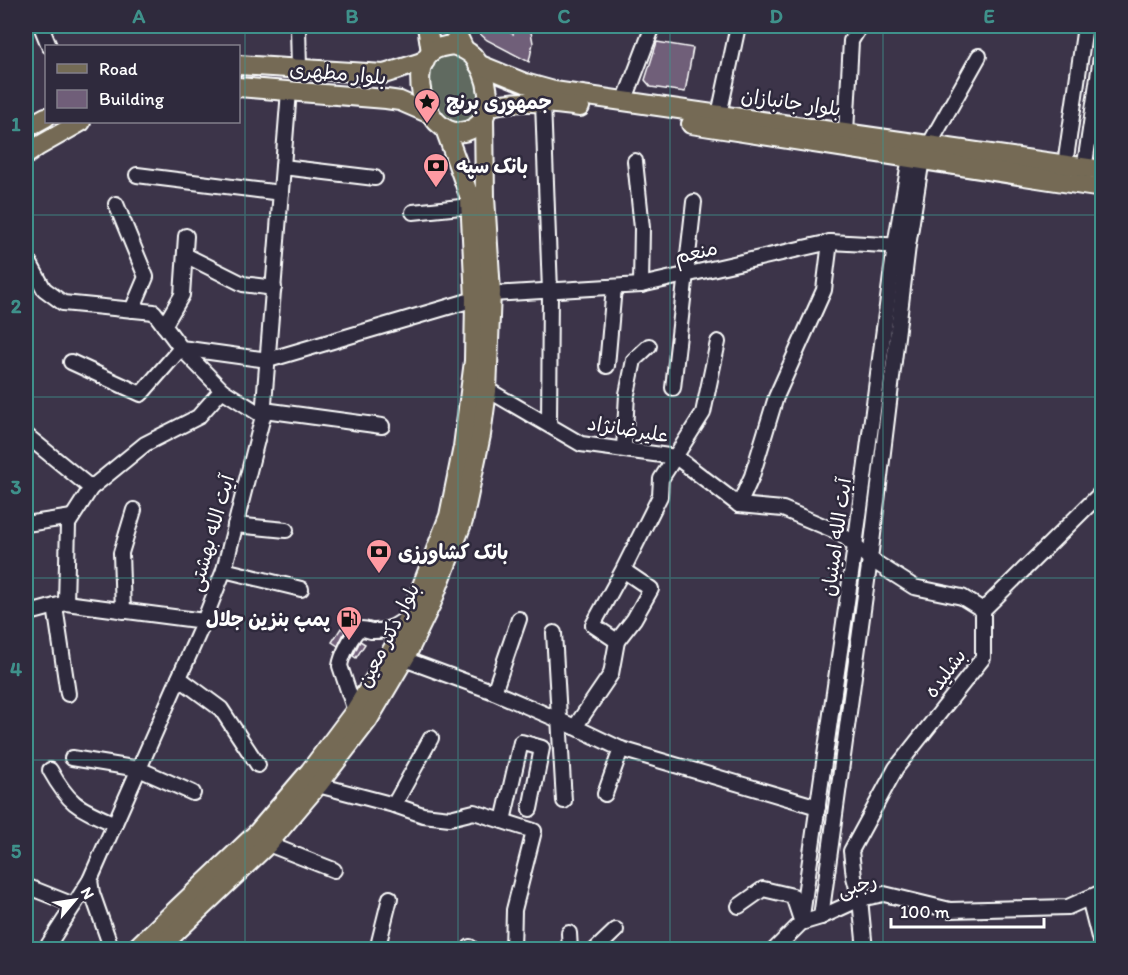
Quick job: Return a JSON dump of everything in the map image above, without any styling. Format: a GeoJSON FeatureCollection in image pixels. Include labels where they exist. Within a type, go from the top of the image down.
{"type":"FeatureCollection","features":[{"type":"Feature","properties":{"kind":"main road"},"geometry":{"type":"LineString","coordinates":[[427,26],[428,56],[420,81],[430,114],[445,129],[456,133],[477,126],[486,112],[488,97],[478,64],[464,49],[453,26]]}},
{"type":"Feature","properties":{"kind":"main road"},"geometry":{"type":"LineString","coordinates":[[428,56],[441,46],[453,45],[464,49]]}},
{"type":"Feature","properties":{"kind":"main road","name":"بلوار مطهری"},"geometry":{"type":"LineString","coordinates":[[240,65],[384,74],[428,56]]}},
{"type":"Feature","properties":{"kind":"main road","name":"بلوار جانبازان"},"geometry":{"type":"LineString","coordinates":[[478,64],[525,83],[622,107],[1064,174],[1083,176],[1102,170]]}},
{"type":"Feature","properties":{"kind":"main road"},"geometry":{"type":"LineString","coordinates":[[384,74],[390,78],[393,85],[393,90],[386,99]]}},
{"type":"Feature","properties":{"kind":"main road","name":"بلوار مطهری"},"geometry":{"type":"LineString","coordinates":[[240,87],[386,99],[400,101],[430,114]]}},
{"type":"Feature","properties":{"kind":"main road","name":"بلوار جانبازان"},"geometry":{"type":"LineString","coordinates":[[486,112],[506,102],[543,102],[719,115],[846,132],[920,153]]}},
{"type":"Feature","properties":{"kind":"main road","name":"بلوار دکتر معین"},"geometry":{"type":"LineString","coordinates":[[157,950],[268,844],[318,785],[368,720],[404,660],[432,602],[463,521],[481,435],[487,391],[483,297],[486,112]]}},
{"type":"Feature","properties":{"kind":"main road"},"geometry":{"type":"LineString","coordinates":[[26,128],[45,118]]}},
{"type":"Feature","properties":{"kind":"main road"},"geometry":{"type":"LineString","coordinates":[[26,155],[79,123]]}},
{"type":"Feature","properties":{"kind":"main road","name":"بلوار دکتر معین"},"geometry":{"type":"LineString","coordinates":[[134,950],[257,834],[356,711],[394,647],[449,516],[466,425],[483,297],[470,198],[445,129]]}},
{"type":"Feature","properties":{"kind":"main road","name":"بلوار جانبازان"},"geometry":{"type":"LineString","coordinates":[[1083,176],[1102,188]]}},
{"type":"Feature","properties":{"kind":"street"},"geometry":{"type":"LineString","coordinates":[[41,26],[49,45]]}},
{"type":"Feature","properties":{"kind":"street"},"geometry":{"type":"LineString","coordinates":[[298,26],[299,70]]}},
{"type":"Feature","properties":{"kind":"street"},"geometry":{"type":"LineString","coordinates":[[622,107],[653,26]]}},
{"type":"Feature","properties":{"kind":"street"},"geometry":{"type":"LineString","coordinates":[[719,115],[738,26]]}},
{"type":"Feature","properties":{"kind":"street"},"geometry":{"type":"LineString","coordinates":[[846,132],[850,41],[860,26]]}},
{"type":"Feature","properties":{"kind":"street"},"geometry":{"type":"LineString","coordinates":[[1064,174],[1085,26]]}},
{"type":"Feature","properties":{"kind":"street"},"geometry":{"type":"LineString","coordinates":[[1083,176],[1102,50]]}},
{"type":"Feature","properties":{"kind":"street","name":"آیت الله امینیان"},"geometry":{"type":"LineString","coordinates":[[801,923],[855,546],[902,246],[920,153],[979,56]]}},
{"type":"Feature","properties":{"kind":"street","name":"آیت الله بهشتی"},"geometry":{"type":"LineString","coordinates":[[45,950],[90,880],[140,770],[224,570],[263,413],[289,91]]}},
{"type":"Feature","properties":{"kind":"street"},"geometry":{"type":"LineString","coordinates":[[543,102],[550,291],[549,424]]}},
{"type":"Feature","properties":{"kind":"street"},"geometry":{"type":"LineString","coordinates":[[635,161],[642,228],[641,285]]}},
{"type":"Feature","properties":{"kind":"street"},"geometry":{"type":"LineString","coordinates":[[283,167],[375,177]]}},
{"type":"Feature","properties":{"kind":"street"},"geometry":{"type":"LineString","coordinates":[[137,175],[281,192]]}},
{"type":"Feature","properties":{"kind":"street"},"geometry":{"type":"LineString","coordinates":[[673,388],[694,202]]}},
{"type":"Feature","properties":{"kind":"street"},"geometry":{"type":"LineString","coordinates":[[116,204],[146,277],[132,310]]}},
{"type":"Feature","properties":{"kind":"street"},"geometry":{"type":"LineString","coordinates":[[413,212],[470,206]]}},
{"type":"Feature","properties":{"kind":"street"},"geometry":{"type":"LineString","coordinates":[[164,326],[182,295],[186,236]]}},
{"type":"Feature","properties":{"kind":"street"},"geometry":{"type":"LineString","coordinates":[[830,242],[824,290],[776,397],[752,476],[739,505],[783,509],[840,533],[870,559],[914,587],[962,597],[983,610],[1102,492]]}},
{"type":"Feature","properties":{"kind":"street","name":"منعم"},"geometry":{"type":"LineString","coordinates":[[268,360],[483,297],[641,285],[830,242],[902,246]]}},
{"type":"Feature","properties":{"kind":"street","name":"آیت الله امینیان"},"geometry":{"type":"LineString","coordinates":[[821,917],[870,559],[902,246]]}},
{"type":"Feature","properties":{"kind":"street"},"geometry":{"type":"LineString","coordinates":[[185,255],[243,284],[274,288]]}},
{"type":"Feature","properties":{"kind":"street"},"geometry":{"type":"LineString","coordinates":[[26,256],[45,289],[63,303],[154,312],[181,348],[222,390],[263,413],[382,426]]}},
{"type":"Feature","properties":{"kind":"street"},"geometry":{"type":"LineString","coordinates":[[608,366],[614,287]]}},
{"type":"Feature","properties":{"kind":"street"},"geometry":{"type":"LineString","coordinates":[[617,640],[593,625],[660,496],[661,479],[703,413],[718,342]]}},
{"type":"Feature","properties":{"kind":"street"},"geometry":{"type":"LineString","coordinates":[[624,449],[627,394],[634,360],[649,346]]}},
{"type":"Feature","properties":{"kind":"street"},"geometry":{"type":"LineString","coordinates":[[181,348],[268,360]]}},
{"type":"Feature","properties":{"kind":"street"},"geometry":{"type":"LineString","coordinates":[[71,362],[141,394],[181,348]]}},
{"type":"Feature","properties":{"kind":"street"},"geometry":{"type":"LineString","coordinates":[[68,694],[61,605],[68,524],[91,488],[145,444],[198,417],[222,390]]}},
{"type":"Feature","properties":{"kind":"street","name":"علیرضانژاد"},"geometry":{"type":"LineString","coordinates":[[487,391],[581,444],[676,457],[739,505]]}},
{"type":"Feature","properties":{"kind":"street"},"geometry":{"type":"LineString","coordinates":[[26,435],[91,488]]}},
{"type":"Feature","properties":{"kind":"street"},"geometry":{"type":"LineString","coordinates":[[123,611],[121,553],[134,510]]}},
{"type":"Feature","properties":{"kind":"street"},"geometry":{"type":"LineString","coordinates":[[26,524],[72,517]]}},
{"type":"Feature","properties":{"kind":"street"},"geometry":{"type":"LineString","coordinates":[[235,525],[286,530]]}},
{"type":"Feature","properties":{"kind":"street"},"geometry":{"type":"LineString","coordinates":[[224,570],[301,589]]}},
{"type":"Feature","properties":{"kind":"street"},"geometry":{"type":"LineString","coordinates":[[575,727],[610,674],[617,640],[634,619],[651,589],[623,570]]}},
{"type":"Feature","properties":{"kind":"street"},"geometry":{"type":"LineString","coordinates":[[26,614],[61,605],[204,621]]}},
{"type":"Feature","properties":{"kind":"street","name":"بشلیده"},"geometry":{"type":"LineString","coordinates":[[865,950],[860,899],[854,877],[851,851],[896,768],[983,658],[983,610]]}},
{"type":"Feature","properties":{"kind":"street"},"geometry":{"type":"LineString","coordinates":[[356,711],[340,666],[340,659],[349,642],[356,631],[361,629],[385,630],[407,618]]}},
{"type":"Feature","properties":{"kind":"street"},"geometry":{"type":"LineString","coordinates":[[494,692],[519,619]]}},
{"type":"Feature","properties":{"kind":"street"},"geometry":{"type":"LineString","coordinates":[[555,633],[564,801]]}},
{"type":"Feature","properties":{"kind":"street"},"geometry":{"type":"LineString","coordinates":[[404,660],[494,692],[621,749],[818,807]]}},
{"type":"Feature","properties":{"kind":"street"},"geometry":{"type":"LineString","coordinates":[[179,678],[221,709],[258,765]]}},
{"type":"Feature","properties":{"kind":"street"},"geometry":{"type":"LineString","coordinates":[[394,805],[431,738]]}},
{"type":"Feature","properties":{"kind":"street"},"geometry":{"type":"LineString","coordinates":[[502,821],[521,741],[543,748],[530,809]]}},
{"type":"Feature","properties":{"kind":"street"},"geometry":{"type":"LineString","coordinates":[[605,794],[621,749]]}},
{"type":"Feature","properties":{"kind":"street"},"geometry":{"type":"LineString","coordinates":[[72,758],[140,770],[193,793]]}},
{"type":"Feature","properties":{"kind":"street"},"geometry":{"type":"LineString","coordinates":[[50,770],[63,794],[82,809],[115,824]]}},
{"type":"Feature","properties":{"kind":"street"},"geometry":{"type":"LineString","coordinates":[[318,785],[423,815],[450,818],[474,812],[534,831],[514,910],[513,950]]}},
{"type":"Feature","properties":{"kind":"street"},"geometry":{"type":"LineString","coordinates":[[268,844],[334,870]]}},
{"type":"Feature","properties":{"kind":"street"},"geometry":{"type":"LineString","coordinates":[[90,880],[92,893],[112,950]]}},
{"type":"Feature","properties":{"kind":"street"},"geometry":{"type":"LineString","coordinates":[[26,886],[74,905]]}},
{"type":"Feature","properties":{"kind":"street"},"geometry":{"type":"LineString","coordinates":[[739,906],[763,889],[793,896],[801,923]]}},
{"type":"Feature","properties":{"kind":"street","name":"رجبی"},"geometry":{"type":"LineString","coordinates":[[774,950],[801,923],[821,917],[860,899],[884,894],[950,910],[1068,907],[1102,892]]}},
{"type":"Feature","properties":{"kind":"street"},"geometry":{"type":"LineString","coordinates":[[377,950],[390,898]]}},
{"type":"Feature","properties":{"kind":"street"},"geometry":{"type":"LineString","coordinates":[[1089,898],[1102,949]]}},
{"type":"Feature","properties":{"kind":"street"},"geometry":{"type":"LineString","coordinates":[[595,950],[616,930]]}},
{"type":"Feature","properties":{"kind":"street"},"geometry":{"type":"LineString","coordinates":[[569,933],[570,950]]}},
{"type":"Feature","properties":{"kind":"green space"},"geometry":{"type":"Polygon","coordinates":[[[447,52],[468,61],[481,86],[479,114],[458,127],[440,118],[427,81],[431,65],[447,52]]]}},
{"type":"Feature","properties":{"kind":"building"},"geometry":{"type":"Polygon","coordinates":[[[471,26],[498,26],[513,34],[512,26],[530,26],[533,43],[529,62],[487,40],[471,26]]]}},
{"type":"Feature","properties":{"kind":"building"},"geometry":{"type":"Polygon","coordinates":[[[657,42],[693,48],[685,92],[651,87],[645,80],[657,42]]]}},
{"type":"Feature","properties":{"kind":"building"},"geometry":{"type":"Polygon","coordinates":[[[341,628],[345,631],[338,646],[332,642],[341,628]]]}},
{"type":"Feature","properties":{"kind":"building"},"geometry":{"type":"Polygon","coordinates":[[[360,641],[365,644],[356,658],[353,656],[360,641]]]}},
{"type":"Feature","properties":{"kind":"place","name":"جمهوری برنج"},"geometry":{"type":"Point","coordinates":[427,125]}},
{"type":"Feature","properties":{"kind":"place","name":"بانک سپه"},"geometry":{"type":"Point","coordinates":[436,189]}},
{"type":"Feature","properties":{"kind":"place","name":"بانک کشاورزی"},"geometry":{"type":"Point","coordinates":[379,575]}},
{"type":"Feature","properties":{"kind":"place","name":"پمپ بنزین جلال"},"geometry":{"type":"Point","coordinates":[349,642]}}]}
